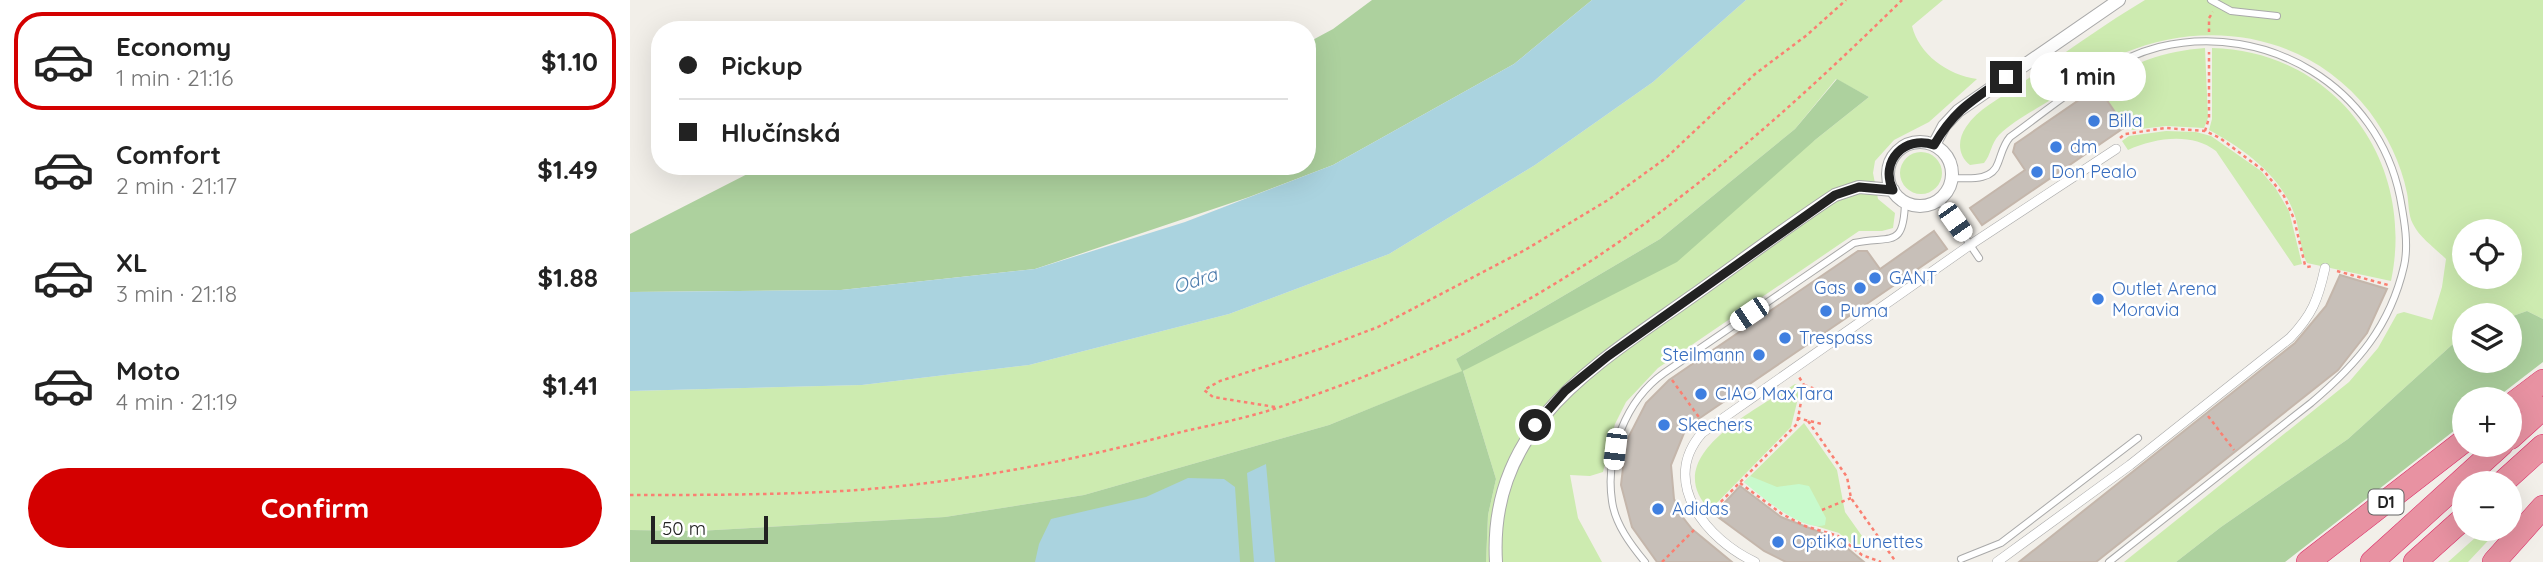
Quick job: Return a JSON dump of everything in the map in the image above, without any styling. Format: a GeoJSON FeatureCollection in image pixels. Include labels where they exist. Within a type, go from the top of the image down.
{"type":"FeatureCollection","features":[{"type":"Feature","properties":{"kind":"highway"},"geometry":{"type":"LineString","coordinates":[[2522,397],[2543,381]]}},
{"type":"Feature","properties":{"kind":"highway"},"geometry":{"type":"LineString","coordinates":[[2522,427],[2543,408]]}},
{"type":"Feature","properties":{"kind":"highway"},"geometry":{"type":"LineString","coordinates":[[2515,471],[2543,446]]}},
{"type":"Feature","properties":{"kind":"highway","name":"D1"},"geometry":{"type":"LineString","coordinates":[[2308,562],[2452,450]]}},
{"type":"Feature","properties":{"kind":"highway","name":"D1"},"geometry":{"type":"LineString","coordinates":[[2372,562],[2488,457]]}},
{"type":"Feature","properties":{"kind":"highway"},"geometry":{"type":"LineString","coordinates":[[2494,562],[2543,507]]}},
{"type":"Feature","properties":{"kind":"highway"},"geometry":{"type":"LineString","coordinates":[[2415,562],[2452,529]]}},
{"type":"Feature","properties":{"kind":"street"},"geometry":{"type":"LineString","coordinates":[[1934,145],[1944,126],[1958,111],[2119,0]]}},
{"type":"Feature","properties":{"kind":"street"},"geometry":{"type":"LineString","coordinates":[[1912,143],[1934,145],[1949,159],[1952,178],[1950,187],[1939,200],[1918,205],[1905,201],[1893,190],[1889,173],[1897,152],[1912,143]]}},
{"type":"Feature","properties":{"kind":"street"},"geometry":{"type":"LineString","coordinates":[[1755,562],[1723,541],[1687,496],[1684,482],[1686,460],[1693,443],[1708,429],[1970,245],[2116,149]]}},
{"type":"Feature","properties":{"kind":"street"},"geometry":{"type":"LineString","coordinates":[[1496,562],[1497,523],[1508,475],[1535,425],[1565,391],[1608,356],[1835,195],[1859,187],[1893,190]]}},
{"type":"Feature","properties":{"kind":"street"},"geometry":{"type":"LineString","coordinates":[[1997,562],[2130,465],[2290,338],[2305,322],[2317,302],[2325,268]]}},
{"type":"Feature","properties":{"kind":"lane"},"geometry":{"type":"LineString","coordinates":[[2214,3],[2231,11],[2277,16]]}},
{"type":"Feature","properties":{"kind":"lane"},"geometry":{"type":"LineString","coordinates":[[1952,178],[1984,177],[1992,174],[1997,167],[2003,145],[2010,137],[2110,68],[2134,55],[2180,43],[2209,41],[2252,45],[2283,54],[2329,81],[2349,98],[2363,115],[2386,154],[2402,205],[2404,263],[2398,287],[2369,346],[2343,376],[2242,459],[2109,562]]}},
{"type":"Feature","properties":{"kind":"lane"},"geometry":{"type":"LineString","coordinates":[[1939,200],[1979,258]]}},
{"type":"Feature","properties":{"kind":"lane"},"geometry":{"type":"LineString","coordinates":[[1645,562],[1619,524],[1612,502],[1615,449],[1629,412],[1653,381],[1854,243],[1887,241],[1898,236],[1903,226],[1905,201]]}},
{"type":"Feature","properties":{"kind":"lane"},"geometry":{"type":"LineString","coordinates":[[1961,559],[2001,543],[2138,438]]}},
{"type":"Feature","properties":{"kind":"path"},"geometry":{"type":"LineString","coordinates":[[1278,408],[1213,397],[1205,390],[1220,381],[1378,327],[1455,289],[1549,236],[1608,200],[1666,158],[1755,74],[1807,36],[1846,0]]}},
{"type":"Feature","properties":{"kind":"path"},"geometry":{"type":"LineString","coordinates":[[630,495],[793,493],[933,481],[1023,468],[1111,450],[1278,408],[1439,343],[1514,308],[1589,260],[1666,209],[1735,155],[1810,90],[1902,0]]}},
{"type":"Feature","properties":{"kind":"path"},"geometry":{"type":"LineString","coordinates":[[2205,131],[2209,118],[2209,18],[2214,3]]}},
{"type":"Feature","properties":{"kind":"path"},"geometry":{"type":"LineString","coordinates":[[2116,149],[2113,143],[2125,134],[2166,128],[2205,131],[2252,160],[2272,180],[2291,210],[2307,267],[2325,268],[2398,287]]}},
{"type":"Feature","properties":{"kind":"path"},"geometry":{"type":"LineString","coordinates":[[1793,369],[1804,385],[1821,391]]}},
{"type":"Feature","properties":{"kind":"path"},"geometry":{"type":"LineString","coordinates":[[1666,372],[1708,429]]}},
{"type":"Feature","properties":{"kind":"path"},"geometry":{"type":"LineString","coordinates":[[1662,562],[1797,424],[1804,385]]}},
{"type":"Feature","properties":{"kind":"path"},"geometry":{"type":"LineString","coordinates":[[2202,408],[2242,459]]}},
{"type":"Feature","properties":{"kind":"path"},"geometry":{"type":"LineString","coordinates":[[1797,418],[1822,424]]}},
{"type":"Feature","properties":{"kind":"path"},"geometry":{"type":"LineString","coordinates":[[1808,421],[1847,477],[1852,498],[1896,562]]}},
{"type":"Feature","properties":{"kind":"path"},"geometry":{"type":"LineString","coordinates":[[1740,483],[1782,514],[1805,526],[1838,536],[1861,555],[1881,562]]}},
{"type":"Feature","properties":{"kind":"path"},"geometry":{"type":"LineString","coordinates":[[1822,510],[1852,498]]}},
{"type":"Feature","properties":{"kind":"green space"},"geometry":{"type":"Polygon","coordinates":[[[1372,0],[1592,0],[1514,64],[1333,165],[1316,171],[1316,38],[1372,0]]]}},
{"type":"Feature","properties":{"kind":"green space"},"geometry":{"type":"Polygon","coordinates":[[[1746,0],[1943,0],[1912,26],[1916,36],[1921,46],[1936,62],[1955,73],[1977,79],[1929,122],[1894,140],[1875,161],[1873,173],[1878,199],[1895,213],[1893,228],[1859,231],[1658,368],[1626,402],[1615,424],[1603,472],[1590,476],[1570,475],[1578,518],[1602,562],[1486,562],[1488,515],[1496,479],[1463,371],[1329,425],[1084,495],[945,517],[698,531],[630,530],[630,391],[862,385],[1029,365],[1229,314],[1389,254],[1535,165],[1653,82],[1746,0]],[[1836,79],[1795,129],[1660,239],[1456,359],[1463,371],[1815,140],[1869,97],[1836,79]]]}},
{"type":"Feature","properties":{"kind":"green space"},"geometry":{"type":"Polygon","coordinates":[[[2145,0],[2543,0],[2543,319],[2527,311],[2522,313],[2522,303],[2452,303],[2452,345],[2348,439],[2221,527],[2176,562],[2124,562],[2349,382],[2378,348],[2397,314],[2404,312],[2432,320],[2442,287],[2446,259],[2423,238],[2413,224],[2397,160],[2369,111],[2345,85],[2318,65],[2288,50],[2257,40],[2224,35],[2190,36],[2157,42],[2114,57],[2017,120],[1996,138],[1984,163],[1970,165],[1961,152],[1961,137],[1976,115],[2145,0]]]}},
{"type":"Feature","properties":{"kind":"green space"},"geometry":{"type":"Polygon","coordinates":[[[2205,48],[2208,118],[2204,128],[2166,126],[2132,130],[2129,126],[2125,127],[2097,86],[2148,60],[2205,48]]]}},
{"type":"Feature","properties":{"kind":"green space"},"geometry":{"type":"Polygon","coordinates":[[[2212,48],[2256,54],[2296,69],[2330,92],[2357,121],[2378,156],[2391,195],[2396,237],[2391,281],[2307,263],[2295,216],[2281,188],[2248,155],[2209,130],[2212,119],[2212,48]]]}},
{"type":"Feature","properties":{"kind":"green space"},"geometry":{"type":"Polygon","coordinates":[[[1837,79],[1869,97],[1815,140],[1677,262],[1463,371],[1496,479],[1488,515],[1486,562],[630,562],[630,530],[698,531],[945,517],[1084,495],[1329,425],[1462,371],[1456,359],[1660,239],[1795,129],[1837,79]]]}},
{"type":"Feature","properties":{"kind":"green space"},"geometry":{"type":"Polygon","coordinates":[[[2166,131],[2196,132],[2211,136],[2261,171],[2289,211],[2302,264],[2294,266],[2216,151],[2196,141],[2184,139],[2150,142],[2128,150],[2122,141],[2129,136],[2166,131]]]}},
{"type":"Feature","properties":{"kind":"green space"},"geometry":{"type":"Polygon","coordinates":[[[1921,152],[1936,158],[1942,173],[1936,188],[1921,194],[1906,188],[1900,173],[1906,158],[1921,152]]]}},
{"type":"Feature","properties":{"kind":"green space"},"geometry":{"type":"Polygon","coordinates":[[[745,175],[1307,175],[1035,269],[841,290],[630,292],[630,234],[745,175]]]}},
{"type":"Feature","properties":{"kind":"green space"},"geometry":{"type":"Polygon","coordinates":[[[2527,311],[2543,319],[2543,362],[2511,387],[2452,387],[2452,432],[2285,562],[2176,562],[2221,527],[2348,439],[2452,345],[2452,373],[2522,373],[2522,313],[2527,311]]]}},
{"type":"Feature","properties":{"kind":"green space"},"geometry":{"type":"Polygon","coordinates":[[[1795,384],[1801,386],[1791,427],[1710,510],[1697,490],[1696,471],[1704,453],[1738,421],[1795,384]]]}},
{"type":"Feature","properties":{"kind":"green space"},"geometry":{"type":"Polygon","coordinates":[[[1804,423],[1837,470],[1845,512],[1862,536],[1860,551],[1839,533],[1806,523],[1782,511],[1744,482],[1804,423]]]}},
{"type":"Feature","properties":{"kind":"green space"},"geometry":{"type":"Polygon","coordinates":[[[1750,476],[1777,487],[1799,484],[1809,486],[1826,518],[1825,525],[1806,524],[1783,512],[1744,482],[1750,476]]]}},
{"type":"Feature","properties":{"kind":"green space"},"geometry":{"type":"Polygon","coordinates":[[[2472,541],[2488,541],[2468,562],[2448,562],[2472,541]]]}},
{"type":"Feature","properties":{"kind":"water","name":"Odra"},"geometry":{"type":"Polygon","coordinates":[[[1592,0],[1746,0],[1653,82],[1535,165],[1389,254],[1229,314],[1029,365],[862,385],[630,391],[630,292],[841,290],[1035,269],[1185,222],[1307,175],[1316,175],[1316,172],[1333,165],[1514,64],[1592,0]]]}},
{"type":"Feature","properties":{"kind":"water"},"geometry":{"type":"Polygon","coordinates":[[[1266,464],[1275,562],[1254,562],[1247,473],[1266,464]]]}},
{"type":"Feature","properties":{"kind":"water"},"geometry":{"type":"Polygon","coordinates":[[[1188,478],[1224,479],[1235,487],[1240,562],[1035,562],[1039,544],[1051,519],[1146,497],[1188,478]]]}},
{"type":"Feature","properties":{"kind":"building"},"geometry":{"type":"Polygon","coordinates":[[[2098,87],[2125,127],[1982,225],[1970,208],[2025,170],[2013,152],[2015,144],[2098,87]]]}},
{"type":"Feature","properties":{"kind":"building"},"geometry":{"type":"Polygon","coordinates":[[[1934,231],[1947,249],[1697,420],[1684,433],[1671,465],[1674,499],[1681,515],[1692,529],[1732,562],[1657,562],[1632,527],[1621,485],[1626,442],[1646,403],[1669,380],[1858,251],[1867,251],[1880,269],[1934,231]]]}},
{"type":"Feature","properties":{"kind":"building"},"geometry":{"type":"Polygon","coordinates":[[[2340,275],[2387,289],[2367,333],[2338,370],[2096,562],[2019,562],[2295,343],[2326,306],[2340,275]]]}},
{"type":"Feature","properties":{"kind":"building"},"geometry":{"type":"Polygon","coordinates":[[[1740,486],[1781,517],[1835,538],[1864,562],[1786,562],[1764,551],[1714,514],[1740,486]]]}},
{"type":"Feature","properties":{"kind":"place","name":"Billa"},"geometry":{"type":"Point","coordinates":[2094,121]}},
{"type":"Feature","properties":{"kind":"place","name":"dm"},"geometry":{"type":"Point","coordinates":[2056,147]}},
{"type":"Feature","properties":{"kind":"place","name":"Don Pealo"},"geometry":{"type":"Point","coordinates":[2037,172]}},
{"type":"Feature","properties":{"kind":"place","name":"GANT"},"geometry":{"type":"Point","coordinates":[1875,278]}},
{"type":"Feature","properties":{"kind":"place","name":"Gas"},"geometry":{"type":"Point","coordinates":[1860,288]}},
{"type":"Feature","properties":{"kind":"place","name":"Outlet Arena Moravia"},"geometry":{"type":"Point","coordinates":[2098,299]}},
{"type":"Feature","properties":{"kind":"place","name":"Puma"},"geometry":{"type":"Point","coordinates":[1826,311]}},
{"type":"Feature","properties":{"kind":"place","name":"Trespass"},"geometry":{"type":"Point","coordinates":[1785,338]}},
{"type":"Feature","properties":{"kind":"place","name":"Steilmann"},"geometry":{"type":"Point","coordinates":[1759,355]}},
{"type":"Feature","properties":{"kind":"place","name":"CIAO MaxTara"},"geometry":{"type":"Point","coordinates":[1701,394]}},
{"type":"Feature","properties":{"kind":"place","name":"Skechers"},"geometry":{"type":"Point","coordinates":[1664,425]}},
{"type":"Feature","properties":{"kind":"place","name":"Adidas"},"geometry":{"type":"Point","coordinates":[1658,509]}},
{"type":"Feature","properties":{"kind":"place","name":"Optika Lunettes"},"geometry":{"type":"Point","coordinates":[1778,542]}},
{"type":"Feature","properties":{"kind":"route"},"geometry":{"type":"LineString","coordinates":[[1535,425],[1565,391],[1608,356],[1835,195],[1859,187],[1893,190],[1889,173],[1897,152],[1917,142],[1934,145],[1944,126],[1958,111],[2006,77]]}}]}
